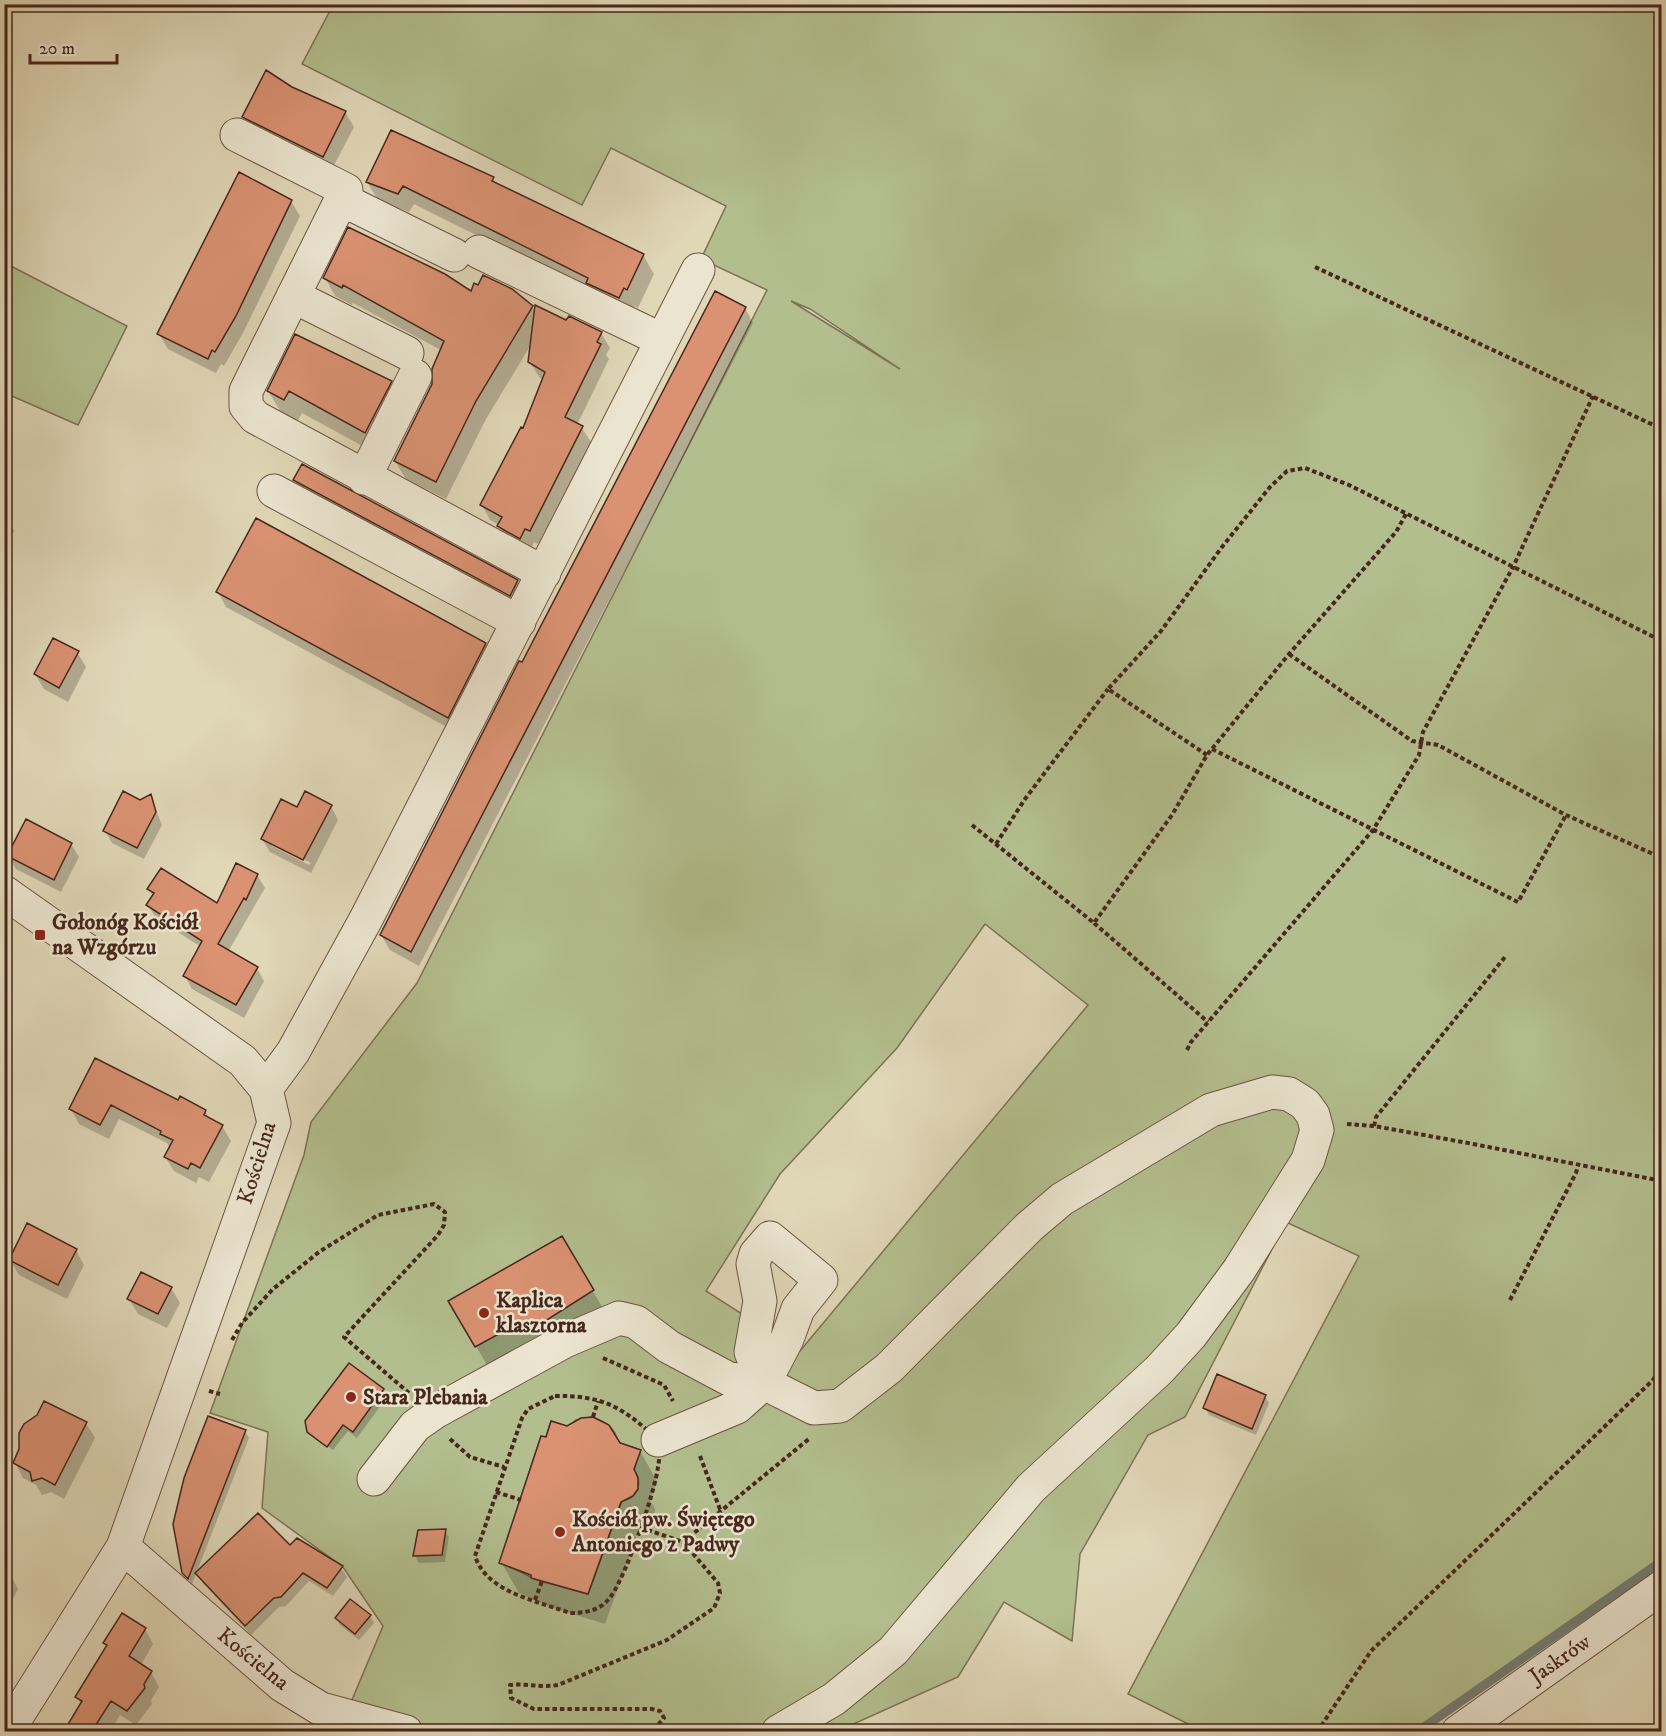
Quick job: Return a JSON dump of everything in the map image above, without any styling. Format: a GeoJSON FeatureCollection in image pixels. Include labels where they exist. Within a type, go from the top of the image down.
{"type":"FeatureCollection","features":[{"type":"Feature","properties":{"kind":"street"},"geometry":{"type":"LineString","coordinates":[[237,135],[346,189],[246,391],[246,406],[255,417],[544,573]]}},
{"type":"Feature","properties":{"kind":"street"},"geometry":{"type":"LineString","coordinates":[[341,199],[662,340]]}},
{"type":"Feature","properties":{"kind":"street"},"geometry":{"type":"LineString","coordinates":[[266,1089],[293,1052],[321,1004],[698,270]]}},
{"type":"Feature","properties":{"kind":"street"},"geometry":{"type":"LineString","coordinates":[[293,296],[411,364],[364,477]]}},
{"type":"Feature","properties":{"kind":"street"},"geometry":{"type":"LineString","coordinates":[[274,491],[519,622]]}},
{"type":"Feature","properties":{"kind":"street","name":"Kościelna"},"geometry":{"type":"LineString","coordinates":[[4,891],[243,1061],[266,1089],[273,1111],[271,1135],[179,1383],[123,1547],[7,1731]]}},
{"type":"Feature","properties":{"kind":"street"},"geometry":{"type":"LineString","coordinates":[[374,1479],[415,1426],[440,1423],[565,1341],[619,1318],[636,1322],[669,1347],[729,1379],[764,1383],[807,1406],[818,1409],[833,1408],[847,1402],[890,1368],[1054,1204],[1198,1116],[1249,1097],[1280,1092],[1298,1099],[1310,1109],[1317,1130],[1313,1150],[1299,1177],[1230,1283],[1181,1347],[1031,1488],[893,1651],[834,1699],[778,1731]]}},
{"type":"Feature","properties":{"kind":"street"},"geometry":{"type":"LineString","coordinates":[[658,1440],[737,1407],[764,1383]]}},
{"type":"Feature","properties":{"kind":"street","name":"Kościelna"},"geometry":{"type":"LineString","coordinates":[[123,1547],[282,1685],[321,1709],[406,1731]]}},
{"type":"Feature","properties":{"kind":"street","name":"Jaskrów"},"geometry":{"type":"LineString","coordinates":[[1458,1731],[1662,1587]]}},
{"type":"Feature","properties":{"kind":"path"},"geometry":{"type":"LineString","coordinates":[[1315,267],[1662,429]]}},
{"type":"Feature","properties":{"kind":"path"},"geometry":{"type":"LineString","coordinates":[[1187,1050],[1208,1022],[1373,830],[1419,755],[1423,732],[1513,567],[1593,396]]}},
{"type":"Feature","properties":{"kind":"path"},"geometry":{"type":"LineString","coordinates":[[996,844],[1025,799],[1108,689],[1161,631],[1222,547],[1270,487],[1287,471],[1305,468],[1321,472],[1662,641]]}},
{"type":"Feature","properties":{"kind":"path"},"geometry":{"type":"LineString","coordinates":[[1094,923],[1172,814],[1207,754],[1289,654],[1360,576],[1396,532],[1406,514]]}},
{"type":"Feature","properties":{"kind":"path"},"geometry":{"type":"LineString","coordinates":[[1289,654],[1412,741],[1438,745],[1566,814],[1662,858]]}},
{"type":"Feature","properties":{"kind":"path"},"geometry":{"type":"LineString","coordinates":[[1108,689],[1207,754]]}},
{"type":"Feature","properties":{"kind":"path"},"geometry":{"type":"LineString","coordinates":[[1212,749],[1518,902],[1566,814]]}},
{"type":"Feature","properties":{"kind":"path"},"geometry":{"type":"LineString","coordinates":[[972,825],[1094,923],[1208,1022]]}},
{"type":"Feature","properties":{"kind":"path"},"geometry":{"type":"LineString","coordinates":[[1374,1126],[1376,1117],[1505,957]]}},
{"type":"Feature","properties":{"kind":"path"},"geometry":{"type":"LineString","coordinates":[[1317,1130],[1349,1124],[1374,1126],[1662,1181]]}},
{"type":"Feature","properties":{"kind":"path"},"geometry":{"type":"LineString","coordinates":[[1510,1300],[1576,1173],[1578,1165]]}},
{"type":"Feature","properties":{"kind":"path"},"geometry":{"type":"LineString","coordinates":[[231,1342],[242,1323],[273,1289],[319,1252],[378,1215],[434,1204],[445,1212],[444,1225],[438,1235],[344,1337],[440,1423],[470,1457],[504,1467]]}},
{"type":"Feature","properties":{"kind":"path"},"geometry":{"type":"LineString","coordinates":[[1317,1731],[1371,1651],[1653,1380],[1660,1368],[1662,1346]]}},
{"type":"Feature","properties":{"kind":"path"},"geometry":{"type":"LineString","coordinates":[[213,1381],[209,1392],[220,1394]]}},
{"type":"Feature","properties":{"kind":"path"},"geometry":{"type":"LineString","coordinates":[[555,1396],[579,1396],[628,1413],[658,1440],[658,1468],[639,1527],[615,1591],[600,1606],[582,1613],[570,1613],[500,1587],[479,1567],[475,1556],[477,1547],[522,1418],[528,1409],[555,1396]]}},
{"type":"Feature","properties":{"kind":"path"},"geometry":{"type":"LineString","coordinates":[[593,1417],[598,1401]]}},
{"type":"Feature","properties":{"kind":"path"},"geometry":{"type":"LineString","coordinates":[[683,1542],[809,1439],[833,1408]]}},
{"type":"Feature","properties":{"kind":"path"},"geometry":{"type":"LineString","coordinates":[[495,1492],[521,1500]]}},
{"type":"Feature","properties":{"kind":"path"},"geometry":{"type":"LineString","coordinates":[[605,1731],[605,1726],[657,1726],[664,1718],[660,1711],[652,1709],[534,1709],[511,1698],[510,1684],[525,1683],[544,1687],[558,1685],[667,1640],[714,1608],[720,1593],[718,1583],[683,1542],[639,1527]]}},
{"type":"Feature","properties":{"kind":"path"},"geometry":{"type":"LineString","coordinates":[[535,1600],[542,1581]]}},
{"type":"Feature","properties":{"kind":"green space"},"geometry":{"type":"Polygon","coordinates":[[[400,4],[1661,5],[1661,1565],[1417,1731],[1202,1731],[1128,1694],[1359,1256],[1286,1222],[1185,1417],[1148,1435],[1080,1554],[1072,1641],[1004,1602],[958,1677],[838,1731],[445,1732],[381,1717],[346,1714],[383,1626],[343,1567],[262,1508],[268,1432],[210,1413],[304,1155],[311,1122],[417,983],[767,290],[701,259],[726,206],[611,148],[582,205],[302,64],[333,5],[386,5],[397,10],[400,4]],[[791,301],[900,369],[810,309],[791,301]],[[985,924],[897,1048],[780,1174],[706,1291],[800,1351],[1088,1005],[985,924]],[[591,1417],[576,1420],[568,1427],[551,1421],[546,1437],[541,1436],[500,1562],[537,1580],[588,1594],[622,1501],[632,1497],[637,1489],[638,1480],[634,1470],[640,1450],[618,1442],[609,1425],[601,1420],[591,1417]]]}},
{"type":"Feature","properties":{"kind":"green space"},"geometry":{"type":"Polygon","coordinates":[[[5,263],[127,326],[78,425],[5,393],[5,263]]]}},
{"type":"Feature","properties":{"kind":"building"},"geometry":{"type":"Polygon","coordinates":[[[266,70],[292,87],[346,111],[323,157],[242,117],[266,70]]]}},
{"type":"Feature","properties":{"kind":"building"},"geometry":{"type":"Polygon","coordinates":[[[391,130],[494,177],[492,181],[644,254],[627,290],[624,288],[619,298],[586,283],[588,278],[403,186],[398,194],[366,182],[391,130]]]}},
{"type":"Feature","properties":{"kind":"building"},"geometry":{"type":"Polygon","coordinates":[[[239,172],[292,200],[236,316],[215,352],[212,350],[208,359],[157,334],[239,172]]]}},
{"type":"Feature","properties":{"kind":"building"},"geometry":{"type":"Polygon","coordinates":[[[348,227],[445,274],[471,291],[474,283],[478,285],[483,275],[512,289],[533,306],[476,401],[436,482],[394,461],[432,384],[432,369],[444,341],[343,285],[342,288],[323,278],[348,227]]]}},
{"type":"Feature","properties":{"kind":"building"},"geometry":{"type":"Polygon","coordinates":[[[715,291],[746,307],[411,952],[380,935],[519,661],[522,662],[715,291]]]}},
{"type":"Feature","properties":{"kind":"building"},"geometry":{"type":"Polygon","coordinates":[[[535,305],[566,320],[569,316],[602,332],[597,342],[601,344],[565,417],[583,426],[530,531],[525,529],[520,539],[497,526],[502,517],[480,505],[521,427],[523,428],[545,372],[528,362],[535,305]]]}},
{"type":"Feature","properties":{"kind":"building"},"geometry":{"type":"Polygon","coordinates":[[[295,334],[392,381],[365,433],[289,391],[284,400],[267,391],[295,334]]]}},
{"type":"Feature","properties":{"kind":"building"},"geometry":{"type":"Polygon","coordinates":[[[302,464],[518,580],[510,596],[293,480],[302,464]]]}},
{"type":"Feature","properties":{"kind":"building"},"geometry":{"type":"Polygon","coordinates":[[[256,518],[486,643],[448,718],[216,592],[256,518]]]}},
{"type":"Feature","properties":{"kind":"building"},"geometry":{"type":"Polygon","coordinates":[[[53,638],[79,651],[59,688],[34,674],[53,638]]]}},
{"type":"Feature","properties":{"kind":"building"},"geometry":{"type":"Polygon","coordinates":[[[123,791],[140,800],[151,794],[156,812],[137,848],[103,831],[123,791]]]}},
{"type":"Feature","properties":{"kind":"building"},"geometry":{"type":"Polygon","coordinates":[[[305,791],[332,805],[303,860],[261,839],[281,799],[297,807],[305,791]]]}},
{"type":"Feature","properties":{"kind":"building"},"geometry":{"type":"Polygon","coordinates":[[[26,819],[72,843],[54,880],[7,856],[26,819]]]}},
{"type":"Feature","properties":{"kind":"building"},"geometry":{"type":"Polygon","coordinates":[[[236,863],[258,874],[246,900],[244,898],[218,944],[258,967],[236,1005],[183,976],[202,941],[146,905],[154,893],[147,889],[161,868],[217,903],[236,863]]]}},
{"type":"Feature","properties":{"kind":"building"},"geometry":{"type":"Polygon","coordinates":[[[95,1058],[178,1100],[180,1096],[206,1110],[204,1115],[223,1125],[200,1168],[191,1163],[188,1169],[164,1157],[173,1140],[160,1134],[161,1131],[111,1105],[100,1125],[69,1109],[95,1058]]]}},
{"type":"Feature","properties":{"kind":"building"},"geometry":{"type":"Polygon","coordinates":[[[27,1223],[77,1249],[58,1285],[9,1260],[27,1223]]]}},
{"type":"Feature","properties":{"kind":"building"},"geometry":{"type":"Polygon","coordinates":[[[562,1236],[594,1290],[539,1325],[538,1323],[526,1330],[521,1322],[475,1347],[448,1301],[562,1236]]]}},
{"type":"Feature","properties":{"kind":"building"},"geometry":{"type":"Polygon","coordinates":[[[141,1272],[172,1287],[158,1314],[127,1299],[141,1272]]]}},
{"type":"Feature","properties":{"kind":"building","name":"Stara Plebania"},"geometry":{"type":"Polygon","coordinates":[[[349,1363],[384,1389],[353,1432],[343,1425],[327,1447],[307,1432],[305,1421],[349,1363]]]}},
{"type":"Feature","properties":{"kind":"building"},"geometry":{"type":"Polygon","coordinates":[[[1217,1374],[1266,1395],[1252,1429],[1203,1408],[1217,1374]]]}},
{"type":"Feature","properties":{"kind":"building"},"geometry":{"type":"Polygon","coordinates":[[[44,1401],[87,1422],[55,1485],[42,1478],[32,1481],[30,1472],[13,1463],[19,1449],[19,1433],[24,1424],[37,1415],[44,1401]]]}},
{"type":"Feature","properties":{"kind":"building"},"geometry":{"type":"Polygon","coordinates":[[[208,1416],[246,1430],[188,1579],[182,1573],[173,1524],[184,1478],[208,1416]]]}},
{"type":"Feature","properties":{"kind":"building","name":"Kościół pw. Świętego Antoniego z Padwy"},"geometry":{"type":"Polygon","coordinates":[[[593,1417],[609,1425],[620,1443],[641,1450],[634,1469],[638,1478],[638,1489],[633,1496],[621,1502],[588,1594],[531,1578],[531,1575],[499,1563],[541,1436],[546,1437],[551,1421],[567,1426],[581,1418],[593,1417]]]}},
{"type":"Feature","properties":{"kind":"building"},"geometry":{"type":"Polygon","coordinates":[[[258,1513],[290,1545],[297,1538],[343,1566],[327,1588],[303,1573],[281,1597],[274,1598],[245,1626],[195,1573],[258,1513]]]}},
{"type":"Feature","properties":{"kind":"building"},"geometry":{"type":"Polygon","coordinates":[[[446,1529],[442,1555],[413,1556],[418,1530],[446,1529]]]}},
{"type":"Feature","properties":{"kind":"building"},"geometry":{"type":"Polygon","coordinates":[[[350,1599],[371,1615],[355,1634],[335,1618],[350,1599]]]}},
{"type":"Feature","properties":{"kind":"building"},"geometry":{"type":"Polygon","coordinates":[[[122,1613],[146,1628],[129,1656],[152,1671],[144,1684],[145,1688],[127,1711],[111,1701],[92,1731],[64,1731],[82,1701],[75,1697],[107,1645],[103,1643],[122,1613]]]}},
{"type":"Feature","properties":{"kind":"waterway"},"geometry":{"type":"LineString","coordinates":[[1417,1732],[1662,1561]]}},
{"type":"Feature","properties":{"kind":"place","name":"Gołonóg Kościół na Wzgórzu"},"geometry":{"type":"Point","coordinates":[40,935]}},
{"type":"Feature","properties":{"kind":"place","name":"Kaplica klasztorna"},"geometry":{"type":"Point","coordinates":[484,1313]}},
{"type":"Feature","properties":{"kind":"place","name":"Stara Plebania"},"geometry":{"type":"Point","coordinates":[351,1397]}},
{"type":"Feature","properties":{"kind":"place","name":"Kościół pw. Świętego Antoniego z Padwy"},"geometry":{"type":"Point","coordinates":[560,1532]}}]}
